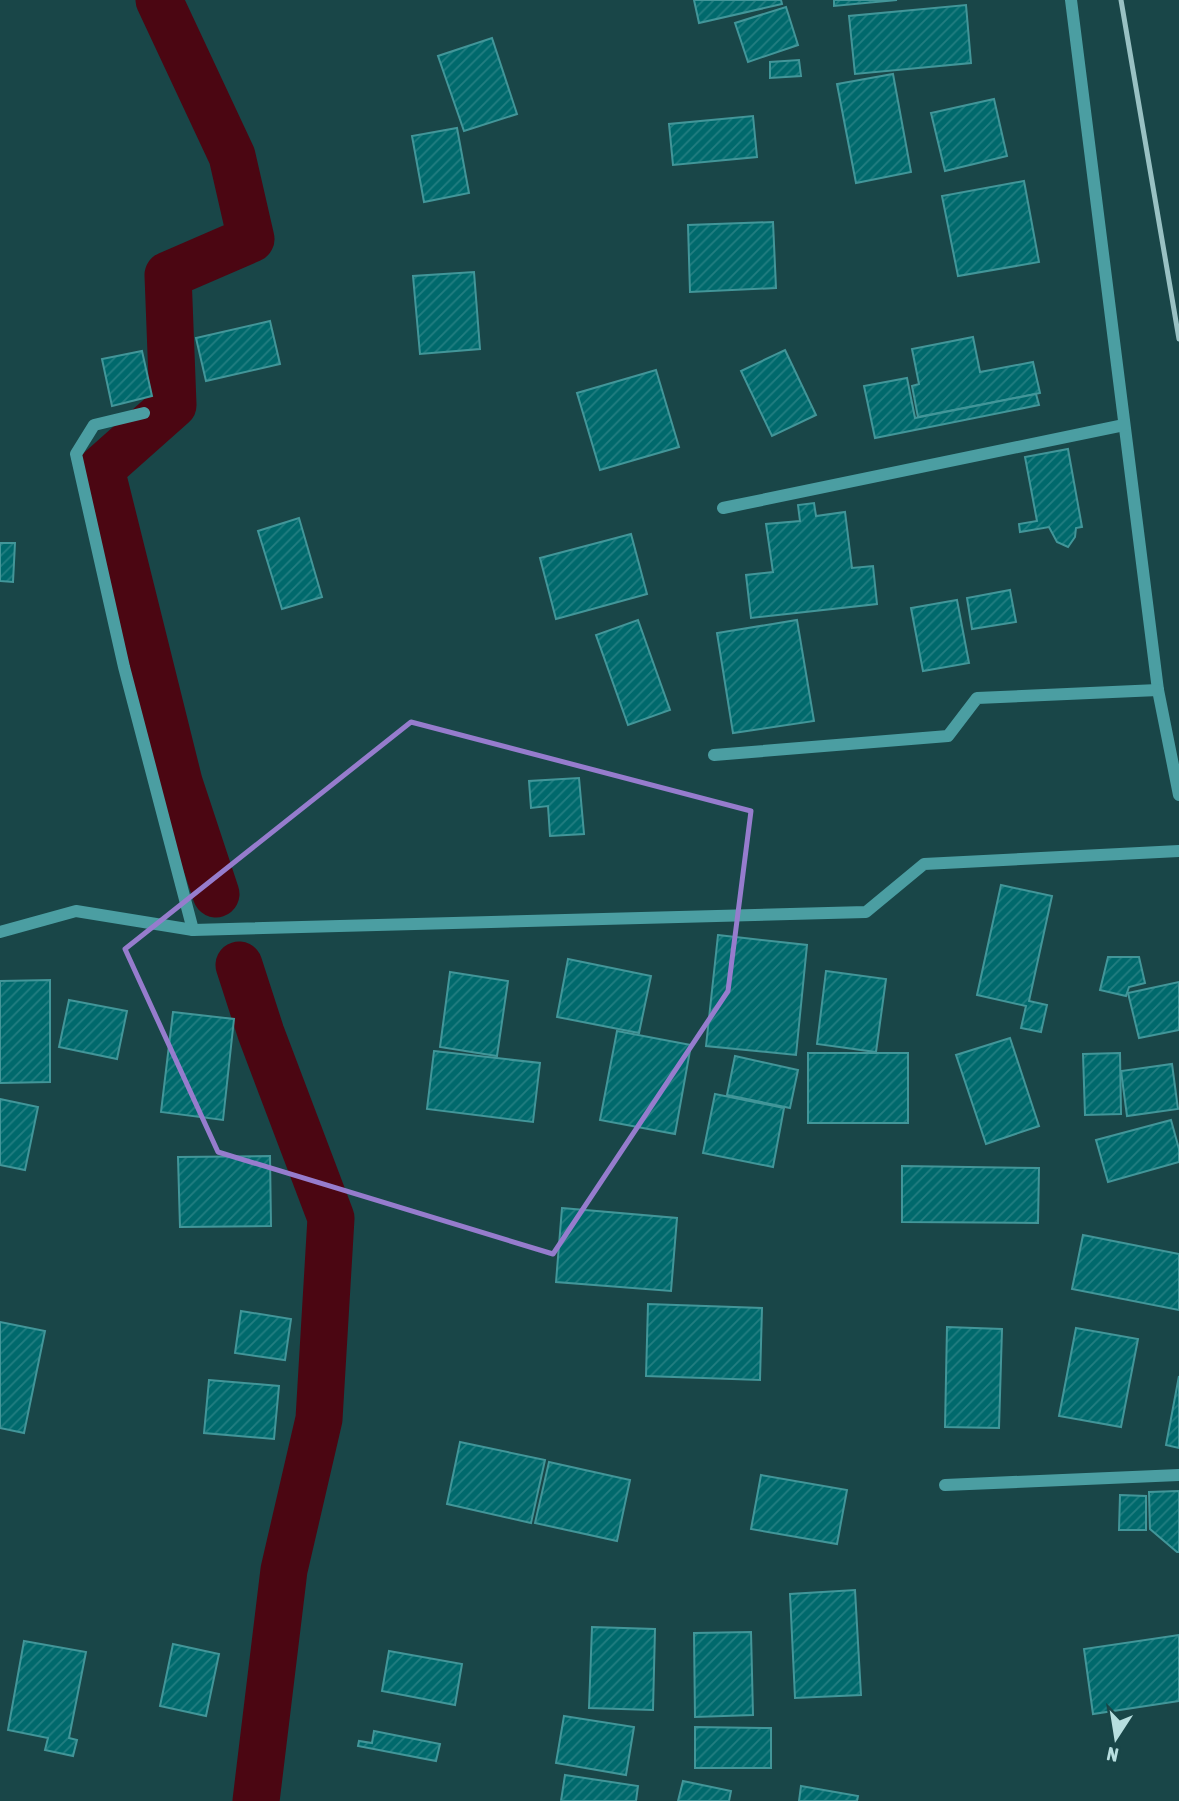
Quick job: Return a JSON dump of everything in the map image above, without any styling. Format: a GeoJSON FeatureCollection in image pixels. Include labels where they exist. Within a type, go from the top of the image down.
{"type":"FeatureCollection","features":[{"type":"Feature","properties":{"kind":"street"},"geometry":{"type":"LineString","coordinates":[[1071,0],[1158,690],[1179,795]]}},
{"type":"Feature","properties":{"kind":"street"},"geometry":{"type":"LineString","coordinates":[[144,413],[94,425],[76,454],[124,667],[193,930]]}},
{"type":"Feature","properties":{"kind":"street"},"geometry":{"type":"LineString","coordinates":[[723,508],[1124,425]]}},
{"type":"Feature","properties":{"kind":"street"},"geometry":{"type":"LineString","coordinates":[[714,755],[948,736],[977,698],[1158,690]]}},
{"type":"Feature","properties":{"kind":"street"},"geometry":{"type":"LineString","coordinates":[[0,932],[76,911],[193,930],[866,912],[925,864],[1179,851]]}},
{"type":"Feature","properties":{"kind":"street"},"geometry":{"type":"LineString","coordinates":[[945,1485],[1179,1475]]}},
{"type":"Feature","properties":{"kind":"highlighted area"},"geometry":{"type":"Polygon","coordinates":[[[411,722],[751,811],[728,991],[553,1254],[218,1152],[125,949],[411,722]]]}},
{"type":"Feature","properties":{"kind":"building"},"geometry":{"type":"Polygon","coordinates":[[[694,0],[781,0],[782,4],[699,23],[694,0]]]}},
{"type":"Feature","properties":{"kind":"building"},"geometry":{"type":"Polygon","coordinates":[[[834,0],[897,0],[834,6],[834,0]]]}},
{"type":"Feature","properties":{"kind":"building"},"geometry":{"type":"Polygon","coordinates":[[[966,5],[971,63],[855,74],[849,16],[966,5]]]}},
{"type":"Feature","properties":{"kind":"building"},"geometry":{"type":"Polygon","coordinates":[[[786,7],[798,45],[748,62],[735,23],[786,7]]]}},
{"type":"Feature","properties":{"kind":"building"},"geometry":{"type":"Polygon","coordinates":[[[492,38],[517,114],[464,131],[438,56],[492,38]]]}},
{"type":"Feature","properties":{"kind":"building"},"geometry":{"type":"Polygon","coordinates":[[[799,60],[801,76],[770,78],[770,62],[799,60]]]}},
{"type":"Feature","properties":{"kind":"building"},"geometry":{"type":"Polygon","coordinates":[[[893,74],[911,172],[856,183],[837,84],[893,74]]]}},
{"type":"Feature","properties":{"kind":"building"},"geometry":{"type":"Polygon","coordinates":[[[994,99],[1007,156],[945,171],[931,113],[994,99]]]}},
{"type":"Feature","properties":{"kind":"building"},"geometry":{"type":"Polygon","coordinates":[[[753,116],[757,157],[673,165],[669,124],[753,116]]]}},
{"type":"Feature","properties":{"kind":"building"},"geometry":{"type":"Polygon","coordinates":[[[457,128],[469,193],[424,202],[412,136],[457,128]]]}},
{"type":"Feature","properties":{"kind":"building"},"geometry":{"type":"Polygon","coordinates":[[[1024,181],[1039,262],[958,276],[942,196],[1024,181]]]}},
{"type":"Feature","properties":{"kind":"building"},"geometry":{"type":"Polygon","coordinates":[[[773,222],[776,288],[690,292],[688,225],[773,222]]]}},
{"type":"Feature","properties":{"kind":"building"},"geometry":{"type":"Polygon","coordinates":[[[474,272],[480,349],[420,354],[413,276],[474,272]]]}},
{"type":"Feature","properties":{"kind":"building"},"geometry":{"type":"Polygon","coordinates":[[[270,321],[280,364],[206,381],[196,338],[270,321]]]}},
{"type":"Feature","properties":{"kind":"building"},"geometry":{"type":"Polygon","coordinates":[[[973,337],[980,372],[1033,362],[1040,393],[918,417],[912,386],[919,384],[912,349],[973,337]]]}},
{"type":"Feature","properties":{"kind":"building"},"geometry":{"type":"Polygon","coordinates":[[[785,350],[816,415],[772,436],[741,371],[785,350]]]}},
{"type":"Feature","properties":{"kind":"building"},"geometry":{"type":"Polygon","coordinates":[[[142,351],[152,396],[112,406],[102,359],[142,351]]]}},
{"type":"Feature","properties":{"kind":"building"},"geometry":{"type":"Polygon","coordinates":[[[656,370],[679,447],[600,470],[577,393],[656,370]]]}},
{"type":"Feature","properties":{"kind":"building"},"geometry":{"type":"Polygon","coordinates":[[[907,378],[915,418],[1036,394],[1039,405],[875,438],[864,386],[907,378]]]}},
{"type":"Feature","properties":{"kind":"building"},"geometry":{"type":"Polygon","coordinates":[[[1068,449],[1082,527],[1076,528],[1075,537],[1068,547],[1057,542],[1049,527],[1020,532],[1019,524],[1037,521],[1025,457],[1068,449]]]}},
{"type":"Feature","properties":{"kind":"building"},"geometry":{"type":"Polygon","coordinates":[[[814,503],[816,516],[845,512],[852,568],[873,566],[877,604],[751,618],[746,575],[773,572],[766,524],[800,521],[798,505],[814,503]]]}},
{"type":"Feature","properties":{"kind":"building"},"geometry":{"type":"Polygon","coordinates":[[[299,518],[322,597],[282,609],[258,531],[299,518]]]}},
{"type":"Feature","properties":{"kind":"building"},"geometry":{"type":"Polygon","coordinates":[[[631,534],[647,594],[556,619],[540,558],[631,534]]]}},
{"type":"Feature","properties":{"kind":"building"},"geometry":{"type":"Polygon","coordinates":[[[0,543],[15,543],[13,582],[0,581],[0,543]]]}},
{"type":"Feature","properties":{"kind":"building"},"geometry":{"type":"Polygon","coordinates":[[[1010,590],[1016,622],[972,629],[967,598],[1010,590]]]}},
{"type":"Feature","properties":{"kind":"building"},"geometry":{"type":"Polygon","coordinates":[[[957,600],[969,663],[923,671],[911,608],[957,600]]]}},
{"type":"Feature","properties":{"kind":"building"},"geometry":{"type":"Polygon","coordinates":[[[638,620],[670,710],[628,725],[596,635],[638,620]]]}},
{"type":"Feature","properties":{"kind":"building"},"geometry":{"type":"Polygon","coordinates":[[[797,620],[814,721],[733,733],[717,633],[797,620]]]}},
{"type":"Feature","properties":{"kind":"building"},"geometry":{"type":"Polygon","coordinates":[[[579,778],[584,834],[550,836],[548,806],[531,808],[529,781],[579,778]]]}},
{"type":"Feature","properties":{"kind":"building"},"geometry":{"type":"Polygon","coordinates":[[[1001,885],[1052,896],[1029,1001],[1047,1005],[1041,1032],[1021,1028],[1026,1006],[977,995],[1001,885]]]}},
{"type":"Feature","properties":{"kind":"building"},"geometry":{"type":"Polygon","coordinates":[[[718,935],[807,945],[796,1055],[706,1046],[718,935]]]}},
{"type":"Feature","properties":{"kind":"building"},"geometry":{"type":"Polygon","coordinates":[[[1108,957],[1139,957],[1145,983],[1129,987],[1126,996],[1100,990],[1108,957]]]}},
{"type":"Feature","properties":{"kind":"building"},"geometry":{"type":"Polygon","coordinates":[[[568,959],[651,976],[639,1033],[557,1017],[568,959]]]}},
{"type":"Feature","properties":{"kind":"building"},"geometry":{"type":"Polygon","coordinates":[[[826,971],[886,979],[876,1052],[817,1044],[826,971]]]}},
{"type":"Feature","properties":{"kind":"building"},"geometry":{"type":"Polygon","coordinates":[[[450,972],[508,981],[497,1056],[440,1047],[450,972]]]}},
{"type":"Feature","properties":{"kind":"building"},"geometry":{"type":"Polygon","coordinates":[[[50,980],[50,1082],[0,1083],[0,981],[50,980]]]}},
{"type":"Feature","properties":{"kind":"building"},"geometry":{"type":"Polygon","coordinates":[[[1179,982],[1179,1030],[1139,1038],[1128,993],[1179,982]]]}},
{"type":"Feature","properties":{"kind":"building"},"geometry":{"type":"Polygon","coordinates":[[[69,1000],[127,1011],[117,1059],[59,1047],[69,1000]]]}},
{"type":"Feature","properties":{"kind":"building"},"geometry":{"type":"Polygon","coordinates":[[[173,1012],[234,1019],[223,1120],[161,1112],[173,1012]]]}},
{"type":"Feature","properties":{"kind":"building"},"geometry":{"type":"Polygon","coordinates":[[[617,1031],[691,1045],[675,1134],[600,1120],[617,1031]]]}},
{"type":"Feature","properties":{"kind":"building"},"geometry":{"type":"Polygon","coordinates":[[[1010,1038],[1039,1126],[986,1144],[956,1055],[1010,1038]]]}},
{"type":"Feature","properties":{"kind":"building"},"geometry":{"type":"Polygon","coordinates":[[[434,1051],[540,1063],[533,1122],[427,1109],[434,1051]]]}},
{"type":"Feature","properties":{"kind":"building"},"geometry":{"type":"Polygon","coordinates":[[[808,1053],[908,1053],[908,1123],[808,1123],[808,1053]]]}},
{"type":"Feature","properties":{"kind":"building"},"geometry":{"type":"Polygon","coordinates":[[[1120,1053],[1121,1114],[1085,1115],[1083,1054],[1120,1053]]]}},
{"type":"Feature","properties":{"kind":"building"},"geometry":{"type":"Polygon","coordinates":[[[735,1056],[798,1070],[790,1108],[727,1095],[735,1056]]]}},
{"type":"Feature","properties":{"kind":"building"},"geometry":{"type":"Polygon","coordinates":[[[1172,1064],[1178,1109],[1127,1116],[1121,1071],[1172,1064]]]}},
{"type":"Feature","properties":{"kind":"building"},"geometry":{"type":"Polygon","coordinates":[[[715,1094],[784,1108],[773,1167],[703,1153],[715,1094]]]}},
{"type":"Feature","properties":{"kind":"building"},"geometry":{"type":"Polygon","coordinates":[[[0,1099],[38,1107],[25,1170],[0,1165],[0,1099]]]}},
{"type":"Feature","properties":{"kind":"building"},"geometry":{"type":"Polygon","coordinates":[[[1171,1120],[1179,1149],[1179,1162],[1108,1182],[1096,1140],[1171,1120]]]}},
{"type":"Feature","properties":{"kind":"building"},"geometry":{"type":"Polygon","coordinates":[[[270,1156],[271,1226],[180,1227],[178,1157],[270,1156]]]}},
{"type":"Feature","properties":{"kind":"building"},"geometry":{"type":"Polygon","coordinates":[[[902,1166],[1039,1168],[1038,1223],[902,1222],[902,1166]]]}},
{"type":"Feature","properties":{"kind":"building"},"geometry":{"type":"Polygon","coordinates":[[[562,1208],[677,1218],[671,1291],[556,1282],[562,1208]]]}},
{"type":"Feature","properties":{"kind":"building"},"geometry":{"type":"Polygon","coordinates":[[[1083,1235],[1179,1254],[1179,1310],[1072,1289],[1083,1235]]]}},
{"type":"Feature","properties":{"kind":"building"},"geometry":{"type":"Polygon","coordinates":[[[648,1304],[762,1308],[760,1380],[646,1376],[648,1304]]]}},
{"type":"Feature","properties":{"kind":"building"},"geometry":{"type":"Polygon","coordinates":[[[241,1311],[291,1319],[285,1360],[235,1353],[241,1311]]]}},
{"type":"Feature","properties":{"kind":"building"},"geometry":{"type":"Polygon","coordinates":[[[0,1322],[45,1331],[24,1433],[0,1428],[0,1322]]]}},
{"type":"Feature","properties":{"kind":"building"},"geometry":{"type":"Polygon","coordinates":[[[947,1327],[1002,1329],[999,1428],[945,1427],[947,1327]]]}},
{"type":"Feature","properties":{"kind":"building"},"geometry":{"type":"Polygon","coordinates":[[[1076,1328],[1138,1339],[1121,1427],[1059,1416],[1076,1328]]]}},
{"type":"Feature","properties":{"kind":"building"},"geometry":{"type":"Polygon","coordinates":[[[1179,1376],[1179,1448],[1166,1445],[1179,1376]]]}},
{"type":"Feature","properties":{"kind":"building"},"geometry":{"type":"Polygon","coordinates":[[[209,1380],[279,1386],[274,1439],[204,1433],[209,1380]]]}},
{"type":"Feature","properties":{"kind":"building"},"geometry":{"type":"Polygon","coordinates":[[[460,1442],[545,1460],[531,1523],[447,1504],[460,1442]]]}},
{"type":"Feature","properties":{"kind":"building"},"geometry":{"type":"Polygon","coordinates":[[[549,1462],[630,1480],[617,1541],[535,1523],[549,1462]]]}},
{"type":"Feature","properties":{"kind":"building"},"geometry":{"type":"Polygon","coordinates":[[[761,1475],[847,1490],[837,1544],[751,1529],[761,1475]]]}},
{"type":"Feature","properties":{"kind":"building"},"geometry":{"type":"Polygon","coordinates":[[[1179,1491],[1177,1552],[1150,1529],[1149,1492],[1179,1491]]]}},
{"type":"Feature","properties":{"kind":"building"},"geometry":{"type":"Polygon","coordinates":[[[1120,1495],[1146,1496],[1146,1530],[1119,1530],[1120,1495]]]}},
{"type":"Feature","properties":{"kind":"building"},"geometry":{"type":"Polygon","coordinates":[[[855,1590],[861,1695],[795,1698],[790,1594],[855,1590]]]}},
{"type":"Feature","properties":{"kind":"building"},"geometry":{"type":"Polygon","coordinates":[[[592,1627],[655,1629],[653,1710],[589,1708],[592,1627]]]}},
{"type":"Feature","properties":{"kind":"building"},"geometry":{"type":"Polygon","coordinates":[[[751,1632],[753,1715],[695,1717],[694,1633],[751,1632]]]}},
{"type":"Feature","properties":{"kind":"building"},"geometry":{"type":"Polygon","coordinates":[[[1179,1635],[1179,1701],[1093,1714],[1084,1649],[1179,1635]]]}},
{"type":"Feature","properties":{"kind":"building"},"geometry":{"type":"Polygon","coordinates":[[[24,1641],[86,1652],[69,1738],[77,1740],[73,1756],[45,1750],[48,1738],[8,1730],[24,1641]]]}},
{"type":"Feature","properties":{"kind":"building"},"geometry":{"type":"Polygon","coordinates":[[[173,1644],[219,1654],[206,1716],[160,1706],[173,1644]]]}},
{"type":"Feature","properties":{"kind":"building"},"geometry":{"type":"Polygon","coordinates":[[[389,1651],[462,1664],[455,1705],[382,1691],[389,1651]]]}},
{"type":"Feature","properties":{"kind":"building"},"geometry":{"type":"Polygon","coordinates":[[[564,1716],[634,1727],[626,1775],[556,1763],[564,1716]]]}},
{"type":"Feature","properties":{"kind":"building"},"geometry":{"type":"Polygon","coordinates":[[[695,1727],[771,1728],[771,1768],[695,1768],[695,1727]]]}},
{"type":"Feature","properties":{"kind":"building"},"geometry":{"type":"Polygon","coordinates":[[[374,1731],[440,1744],[436,1761],[358,1746],[359,1741],[372,1743],[374,1731]]]}},
{"type":"Feature","properties":{"kind":"building"},"geometry":{"type":"Polygon","coordinates":[[[565,1775],[638,1786],[636,1801],[561,1801],[565,1775]]]}},
{"type":"Feature","properties":{"kind":"building"},"geometry":{"type":"Polygon","coordinates":[[[683,1781],[731,1791],[729,1801],[678,1801],[683,1781]]]}},
{"type":"Feature","properties":{"kind":"building"},"geometry":{"type":"Polygon","coordinates":[[[801,1786],[858,1796],[857,1801],[799,1801],[801,1786]]]}},
{"type":"Feature","properties":{"kind":"waterway"},"geometry":{"type":"LineString","coordinates":[[159,0],[232,156],[251,239],[168,275],[173,405],[101,469],[179,782],[216,894]]}},
{"type":"Feature","properties":{"kind":"waterway"},"geometry":{"type":"LineString","coordinates":[[239,965],[261,1033],[331,1218],[319,1419],[284,1570],[256,1801]]}},
{"type":"Feature","properties":{"kind":"railway"},"geometry":{"type":"LineString","coordinates":[[1121,0],[1179,339]]}}]}
